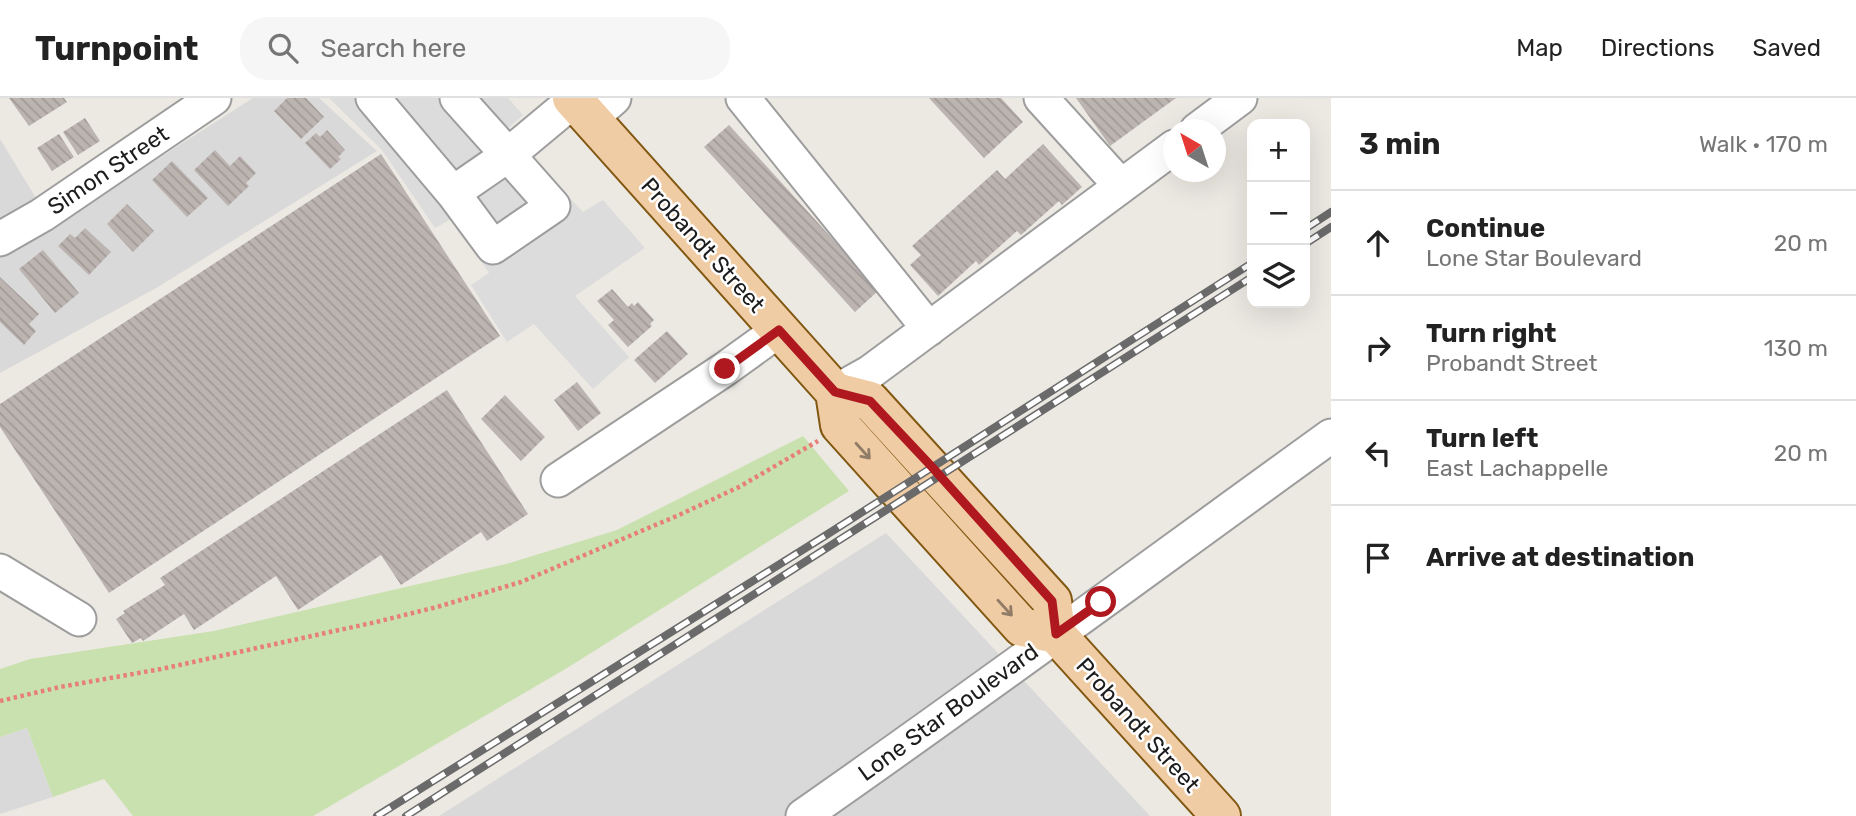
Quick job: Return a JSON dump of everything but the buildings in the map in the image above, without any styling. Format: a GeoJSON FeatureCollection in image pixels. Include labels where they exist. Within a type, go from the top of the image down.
{"type":"FeatureCollection","features":[{"type":"Feature","properties":{"kind":"main road","name":"Probandt Street"},"geometry":{"type":"LineString","coordinates":[[587,104],[835,392]]}},
{"type":"Feature","properties":{"kind":"main road"},"geometry":{"type":"LineString","coordinates":[[835,392],[840,425],[1022,627],[1056,634]]}},
{"type":"Feature","properties":{"kind":"main road","name":"Probandt Street"},"geometry":{"type":"LineString","coordinates":[[1056,634],[1221,816]]}},
{"type":"Feature","properties":{"kind":"street","name":"Simon Street"},"geometry":{"type":"LineString","coordinates":[[0,239],[42,215],[176,108],[214,98]]}},
{"type":"Feature","properties":{"kind":"street"},"geometry":{"type":"LineString","coordinates":[[373,98],[453,193],[493,247],[553,206],[457,98]]}},
{"type":"Feature","properties":{"kind":"street"},"geometry":{"type":"LineString","coordinates":[[743,98],[929,329]]}},
{"type":"Feature","properties":{"kind":"street"},"geometry":{"type":"LineString","coordinates":[[1041,98],[1121,186]]}},
{"type":"Feature","properties":{"kind":"street"},"geometry":{"type":"LineString","coordinates":[[1212,119],[1240,98]]}},
{"type":"Feature","properties":{"kind":"street"},"geometry":{"type":"LineString","coordinates":[[453,193],[587,104]]}},
{"type":"Feature","properties":{"kind":"street"},"geometry":{"type":"LineString","coordinates":[[835,392],[869,373],[1163,155]]}},
{"type":"Feature","properties":{"kind":"street"},"geometry":{"type":"LineString","coordinates":[[558,480],[779,330]]}},
{"type":"Feature","properties":{"kind":"street","name":"Lone Star Boulevard"},"geometry":{"type":"LineString","coordinates":[[803,816],[963,704],[1331,436]]}},
{"type":"Feature","properties":{"kind":"street"},"geometry":{"type":"LineString","coordinates":[[0,571],[79,619]]}},
{"type":"Feature","properties":{"kind":"path"},"geometry":{"type":"LineString","coordinates":[[0,701],[376,622],[521,582],[739,487],[822,439]]}},
{"type":"Feature","properties":{"kind":"shaded area"},"geometry":{"type":"Polygon","coordinates":[[[253,98],[319,98],[377,151],[158,287],[0,373],[0,139],[53,226],[253,98]]]}},
{"type":"Feature","properties":{"kind":"shaded area"},"geometry":{"type":"Polygon","coordinates":[[[329,98],[508,98],[523,115],[506,130],[583,212],[603,200],[645,248],[575,296],[629,357],[593,389],[534,324],[507,342],[471,285],[489,273],[453,218],[435,228],[382,150],[329,98]]]}},
{"type":"Feature","properties":{"kind":"shaded area"},"geometry":{"type":"Polygon","coordinates":[[[886,533],[1150,816],[439,816],[886,533]]]}},
{"type":"Feature","properties":{"kind":"shaded area"},"geometry":{"type":"Polygon","coordinates":[[[27,728],[53,797],[0,814],[0,737],[27,728]]]}},
{"type":"Feature","properties":{"kind":"green space"},"geometry":{"type":"Polygon","coordinates":[[[803,436],[849,491],[567,668],[313,816],[133,816],[104,779],[53,797],[27,728],[0,737],[0,669],[30,659],[214,631],[506,564],[617,530],[803,436]]]}},
{"type":"Feature","properties":{"kind":"railway"},"geometry":{"type":"LineString","coordinates":[[1310,226],[1331,212]]}},
{"type":"Feature","properties":{"kind":"railway"},"geometry":{"type":"LineString","coordinates":[[1310,241],[1331,227]]}},
{"type":"Feature","properties":{"kind":"railway"},"geometry":{"type":"LineString","coordinates":[[377,816],[820,539],[1247,266]]}},
{"type":"Feature","properties":{"kind":"railway"},"geometry":{"type":"LineString","coordinates":[[406,816],[1247,280]]}},
{"type":"Feature","properties":{"kind":"route"},"geometry":{"type":"LineString","coordinates":[[725,369],[779,330],[835,392],[870,401],[932,467],[1052,601],[1056,634],[1101,602]]}}]}
